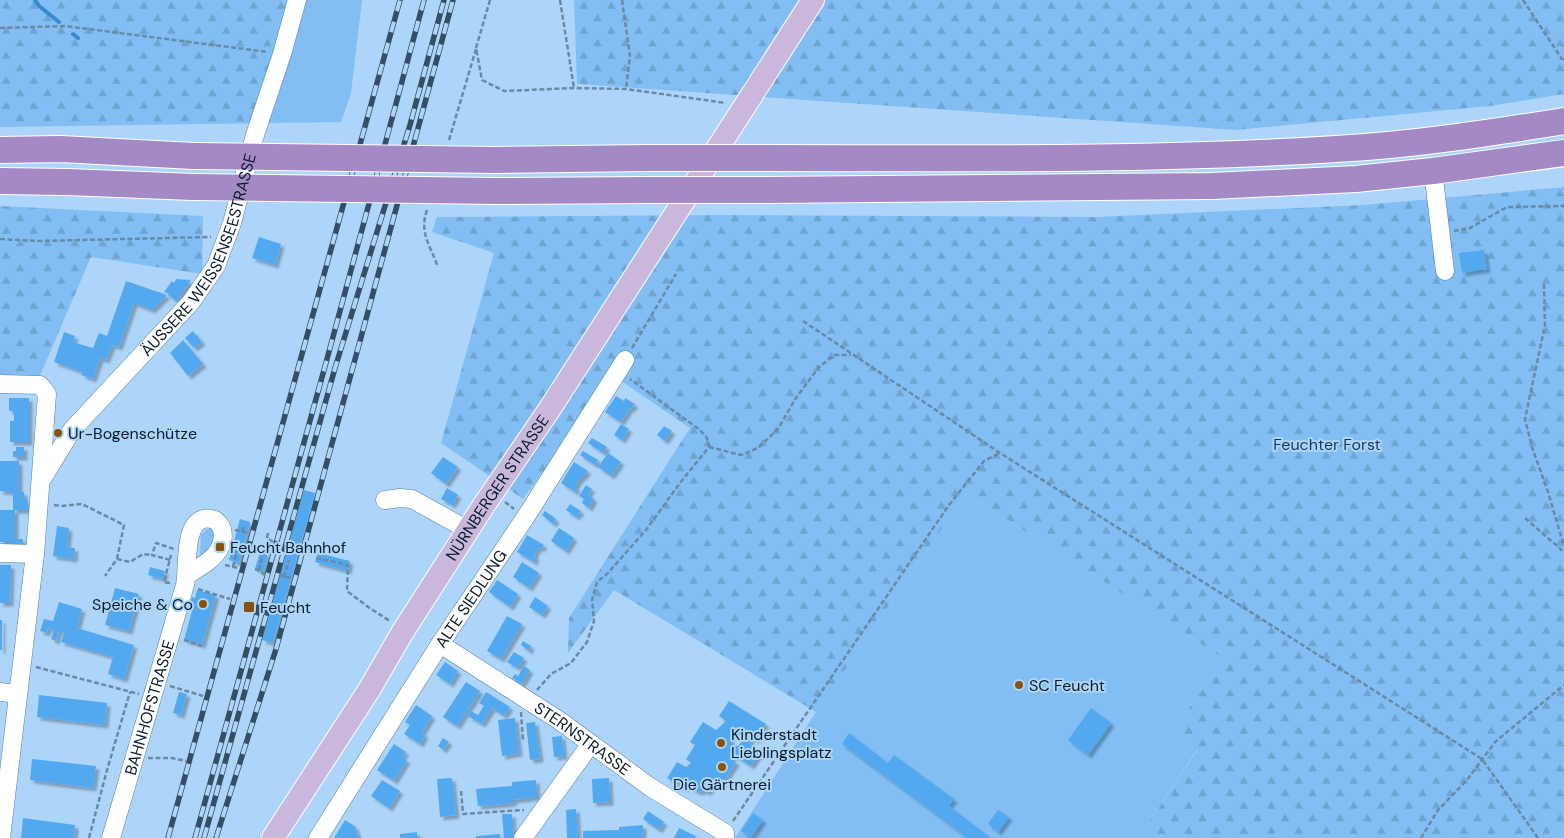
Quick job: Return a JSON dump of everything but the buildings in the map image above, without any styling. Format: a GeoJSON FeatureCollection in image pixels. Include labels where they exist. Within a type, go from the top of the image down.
{"type":"FeatureCollection","features":[{"type":"Feature","properties":{"kind":"highway"},"geometry":{"type":"LineString","coordinates":[[0,150],[60,149],[194,156],[369,160],[1032,158],[1338,149],[1487,134],[1564,121]]}},
{"type":"Feature","properties":{"kind":"highway"},"geometry":{"type":"LineString","coordinates":[[0,182],[496,191],[1212,186],[1356,179],[1564,153]]}},
{"type":"Feature","properties":{"kind":"main road","name":"NÜRNBERGER STRASSE"},"geometry":{"type":"LineString","coordinates":[[273,838],[369,690],[402,633],[468,530],[540,424],[813,0]]}},
{"type":"Feature","properties":{"kind":"street","name":"ÄUSSERE WEISSENSEESTRASSE"},"geometry":{"type":"LineString","coordinates":[[42,479],[72,430],[191,302],[216,266],[232,223],[255,135],[282,54],[297,0]]}},
{"type":"Feature","properties":{"kind":"street"},"geometry":{"type":"LineString","coordinates":[[1432,171],[1445,271]]}},
{"type":"Feature","properties":{"kind":"street","name":"ALTE SIEDLUNG"},"geometry":{"type":"LineString","coordinates":[[318,838],[440,644],[525,518],[621,365]]}},
{"type":"Feature","properties":{"kind":"street"},"geometry":{"type":"LineString","coordinates":[[0,384],[40,385],[48,394],[35,554],[22,663],[18,694],[6,740],[1,838]]}},
{"type":"Feature","properties":{"kind":"street"},"geometry":{"type":"LineString","coordinates":[[385,500],[412,499],[468,530]]}},
{"type":"Feature","properties":{"kind":"street"},"geometry":{"type":"LineString","coordinates":[[0,554],[35,554]]}},
{"type":"Feature","properties":{"kind":"street","name":"BAHNHOFSTRASSE"},"geometry":{"type":"LineString","coordinates":[[111,838],[186,580]]}},
{"type":"Feature","properties":{"kind":"street","name":"STERNSTRASSE"},"geometry":{"type":"LineString","coordinates":[[440,644],[560,721],[650,787],[725,836]]}},
{"type":"Feature","properties":{"kind":"street"},"geometry":{"type":"LineString","coordinates":[[0,692],[18,694]]}},
{"type":"Feature","properties":{"kind":"street"},"geometry":{"type":"LineString","coordinates":[[523,838],[590,744]]}},
{"type":"Feature","properties":{"kind":"path"},"geometry":{"type":"LineString","coordinates":[[490,0],[476,48],[482,80],[504,91],[574,88],[626,89],[732,104],[742,111]]}},
{"type":"Feature","properties":{"kind":"path"},"geometry":{"type":"LineString","coordinates":[[560,0],[574,88]]}},
{"type":"Feature","properties":{"kind":"path"},"geometry":{"type":"LineString","coordinates":[[622,0],[630,56],[626,89]]}},
{"type":"Feature","properties":{"kind":"path"},"geometry":{"type":"LineString","coordinates":[[1523,0],[1562,59],[1564,59]]}},
{"type":"Feature","properties":{"kind":"path"},"geometry":{"type":"LineString","coordinates":[[0,28],[65,26],[282,54]]}},
{"type":"Feature","properties":{"kind":"path"},"geometry":{"type":"LineString","coordinates":[[1470,228],[1506,207],[1564,206]]}},
{"type":"Feature","properties":{"kind":"path"},"geometry":{"type":"LineString","coordinates":[[423,231],[438,267]]}},
{"type":"Feature","properties":{"kind":"path"},"geometry":{"type":"LineString","coordinates":[[0,239],[212,237],[224,244]]}},
{"type":"Feature","properties":{"kind":"path"},"geometry":{"type":"LineString","coordinates":[[676,274],[621,365],[700,430],[707,438],[709,446]]}},
{"type":"Feature","properties":{"kind":"path"},"geometry":{"type":"LineString","coordinates":[[1544,284],[1545,325],[1525,420],[1564,546]]}},
{"type":"Feature","properties":{"kind":"path"},"geometry":{"type":"LineString","coordinates":[[803,321],[1000,453],[1482,759],[1538,838]]}},
{"type":"Feature","properties":{"kind":"path"},"geometry":{"type":"LineString","coordinates":[[709,446],[741,454],[758,448],[778,429],[796,398],[819,366],[836,355],[853,355]]}},
{"type":"Feature","properties":{"kind":"path"},"geometry":{"type":"LineString","coordinates":[[524,740],[520,703],[551,674],[571,664],[586,642],[594,620],[592,600],[597,582],[607,574],[646,530],[709,446]]}},
{"type":"Feature","properties":{"kind":"path"},"geometry":{"type":"LineString","coordinates":[[725,836],[949,505],[984,461],[1000,453]]}},
{"type":"Feature","properties":{"kind":"path"},"geometry":{"type":"LineString","coordinates":[[39,502],[62,506],[82,504],[124,525],[117,559],[105,576]]}},
{"type":"Feature","properties":{"kind":"path"},"geometry":{"type":"LineString","coordinates":[[1525,518],[1564,552]]}},
{"type":"Feature","properties":{"kind":"path"},"geometry":{"type":"LineString","coordinates":[[244,527],[242,532],[248,533]]}},
{"type":"Feature","properties":{"kind":"path"},"geometry":{"type":"LineString","coordinates":[[268,533],[265,538],[273,542]]}},
{"type":"Feature","properties":{"kind":"path"},"geometry":{"type":"LineString","coordinates":[[293,545],[294,540]]}},
{"type":"Feature","properties":{"kind":"path"},"geometry":{"type":"LineString","coordinates":[[152,555],[156,543],[173,549]]}},
{"type":"Feature","properties":{"kind":"path"},"geometry":{"type":"LineString","coordinates":[[287,543],[301,547]]}},
{"type":"Feature","properties":{"kind":"path"},"geometry":{"type":"LineString","coordinates":[[233,567],[238,547]]}},
{"type":"Feature","properties":{"kind":"path"},"geometry":{"type":"LineString","coordinates":[[259,570],[262,553]]}},
{"type":"Feature","properties":{"kind":"path"},"geometry":{"type":"LineString","coordinates":[[117,559],[130,562],[143,554],[170,560]]}},
{"type":"Feature","properties":{"kind":"path"},"geometry":{"type":"LineString","coordinates":[[316,558],[348,565],[347,591],[368,608],[392,622]]}},
{"type":"Feature","properties":{"kind":"path"},"geometry":{"type":"LineString","coordinates":[[284,577],[289,560]]}},
{"type":"Feature","properties":{"kind":"path"},"geometry":{"type":"LineString","coordinates":[[224,565],[238,568]]}},
{"type":"Feature","properties":{"kind":"path"},"geometry":{"type":"LineString","coordinates":[[254,569],[259,570],[264,575]]}},
{"type":"Feature","properties":{"kind":"path"},"geometry":{"type":"LineString","coordinates":[[279,575],[291,578]]}},
{"type":"Feature","properties":{"kind":"path"},"geometry":{"type":"LineString","coordinates":[[186,580],[230,599]]}},
{"type":"Feature","properties":{"kind":"path"},"geometry":{"type":"LineString","coordinates":[[169,636],[202,646]]}},
{"type":"Feature","properties":{"kind":"path"},"geometry":{"type":"LineString","coordinates":[[22,663],[143,696]]}},
{"type":"Feature","properties":{"kind":"path"},"geometry":{"type":"LineString","coordinates":[[157,681],[203,696]]}},
{"type":"Feature","properties":{"kind":"path"},"geometry":{"type":"LineString","coordinates":[[1421,838],[1438,810],[1467,780],[1495,742],[1564,685]]}},
{"type":"Feature","properties":{"kind":"path"},"geometry":{"type":"LineString","coordinates":[[89,838],[130,692]]}},
{"type":"Feature","properties":{"kind":"path"},"geometry":{"type":"LineString","coordinates":[[134,758],[172,758],[186,761]]}},
{"type":"Feature","properties":{"kind":"path"},"geometry":{"type":"LineString","coordinates":[[461,791],[463,814],[543,808]]}},
{"type":"Feature","properties":{"kind":"green space"},"geometry":{"type":"Polygon","coordinates":[[[0,0],[307,0],[270,123],[0,127],[0,0]]]}},
{"type":"Feature","properties":{"kind":"green space"},"geometry":{"type":"Polygon","coordinates":[[[307,0],[362,0],[351,93],[341,122],[270,123],[307,0]]]}},
{"type":"Feature","properties":{"kind":"green space"},"geometry":{"type":"Polygon","coordinates":[[[574,0],[1564,0],[1564,94],[1490,106],[1236,130],[577,84],[574,0]]]}},
{"type":"Feature","properties":{"kind":"green space","name":"Feuchter Forst"},"geometry":{"type":"Polygon","coordinates":[[[1564,187],[1564,838],[1138,838],[1197,751],[1172,732],[1224,659],[966,493],[816,712],[614,590],[568,653],[569,618],[690,428],[614,376],[523,499],[441,443],[494,253],[432,232],[437,217],[720,215],[1097,217],[1363,205],[1564,187]]]}},
{"type":"Feature","properties":{"kind":"green space"},"geometry":{"type":"Polygon","coordinates":[[[0,206],[203,216],[202,274],[91,257],[39,378],[0,376],[0,206]]]}},
{"type":"Feature","properties":{"kind":"green space","name":"SC Feucht"},"geometry":{"type":"Polygon","coordinates":[[[966,493],[1224,659],[1172,732],[1197,750],[1138,838],[735,838],[816,712],[966,493]]]}},
{"type":"Feature","properties":{"kind":"green space"},"geometry":{"type":"Polygon","coordinates":[[[207,529],[214,529],[216,531],[213,545],[202,555],[200,554],[201,535],[207,529]]]}},
{"type":"Feature","properties":{"kind":"waterway"},"geometry":{"type":"LineString","coordinates":[[35,0],[39,6],[59,22]]}},
{"type":"Feature","properties":{"kind":"waterway"},"geometry":{"type":"LineString","coordinates":[[73,34],[78,38]]}},
{"type":"Feature","properties":{"kind":"railway"},"geometry":{"type":"LineString","coordinates":[[168,838],[400,0]]}},
{"type":"Feature","properties":{"kind":"railway"},"geometry":{"type":"LineString","coordinates":[[195,838],[424,0]]}},
{"type":"Feature","properties":{"kind":"railway"},"geometry":{"type":"LineString","coordinates":[[204,838],[335,368],[410,125],[444,0]]}},
{"type":"Feature","properties":{"kind":"railway"},"geometry":{"type":"LineString","coordinates":[[216,838],[276,649],[453,0]]}},
{"type":"Feature","properties":{"kind":"place","name":"Ur-Bogenschütze"},"geometry":{"type":"Point","coordinates":[58,433]}},
{"type":"Feature","properties":{"kind":"place","name":"Feucht Bahnhof"},"geometry":{"type":"Point","coordinates":[220,547]}},
{"type":"Feature","properties":{"kind":"place","name":"Speiche & Co"},"geometry":{"type":"Point","coordinates":[203,604]}},
{"type":"Feature","properties":{"kind":"place","name":"Feucht"},"geometry":{"type":"Point","coordinates":[249,607]}},
{"type":"Feature","properties":{"kind":"place","name":"SC Feucht"},"geometry":{"type":"Point","coordinates":[1019,685]}},
{"type":"Feature","properties":{"kind":"place","name":"Kinderstadt Lieblingsplatz"},"geometry":{"type":"Point","coordinates":[721,743]}},
{"type":"Feature","properties":{"kind":"place","name":"Die Gärtnerei"},"geometry":{"type":"Point","coordinates":[722,767]}}]}
